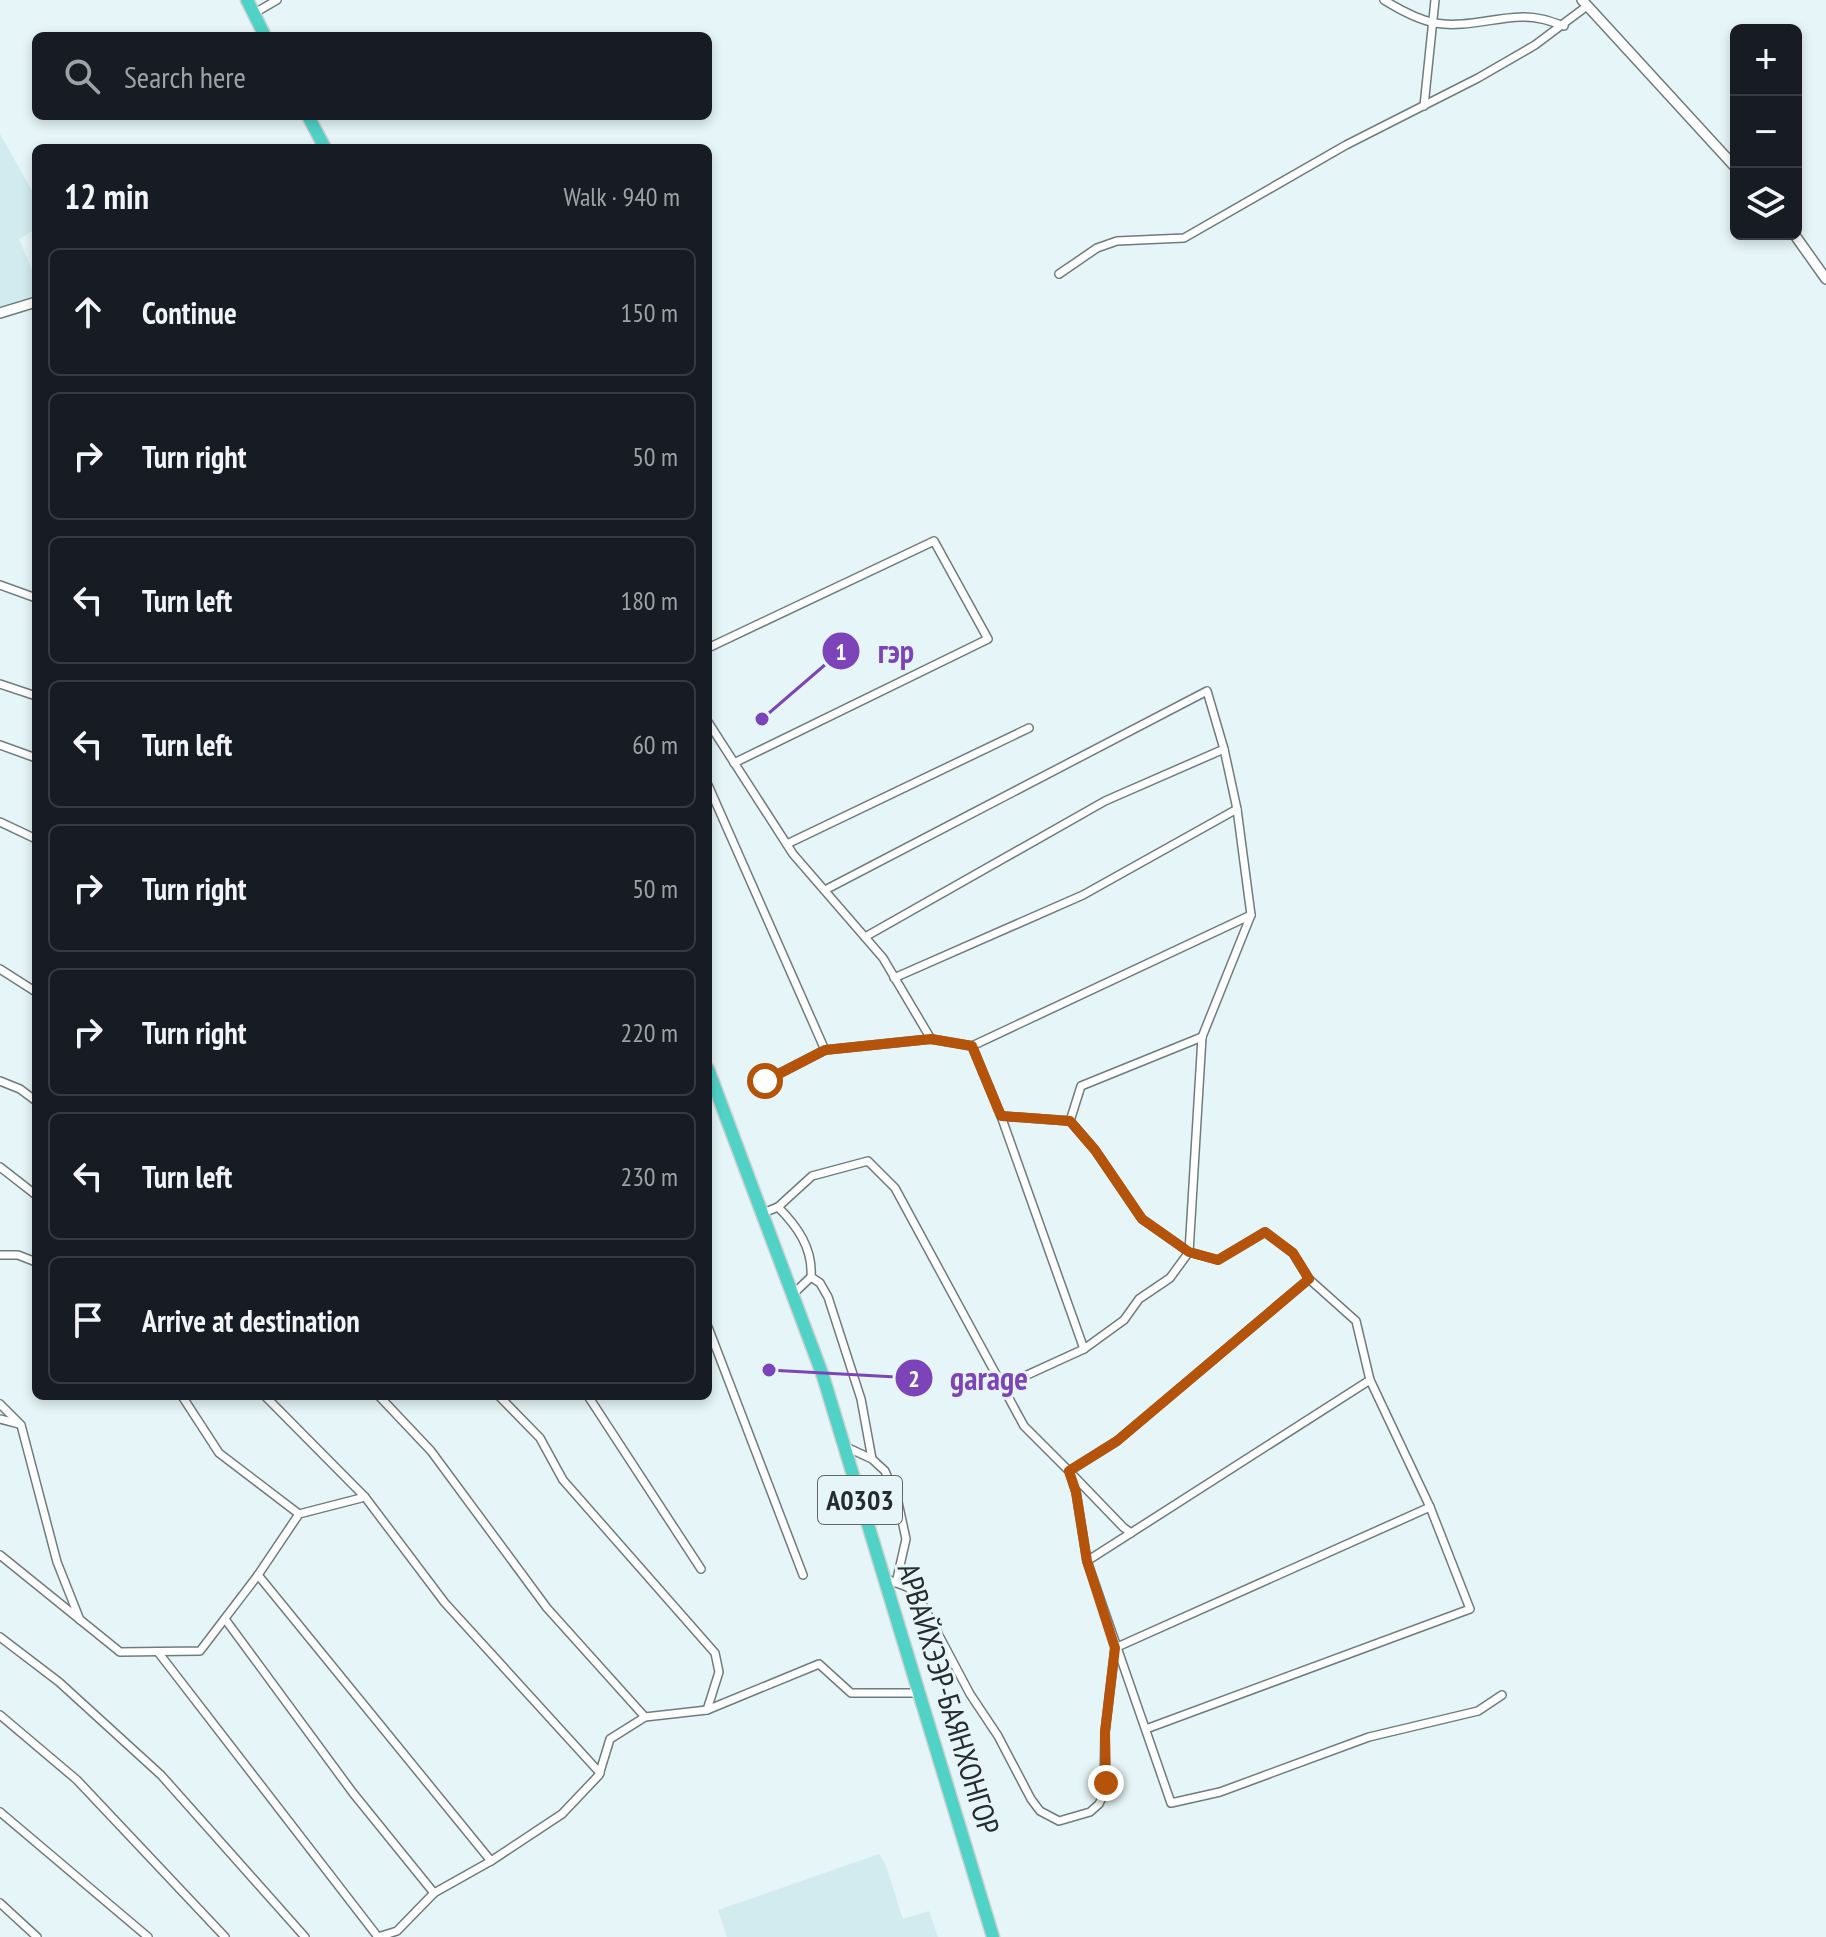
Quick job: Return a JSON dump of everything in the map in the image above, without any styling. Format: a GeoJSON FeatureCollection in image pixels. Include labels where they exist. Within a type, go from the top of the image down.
{"type":"FeatureCollection","features":[{"type":"Feature","properties":{"kind":"highway"},"geometry":{"type":"LineString","coordinates":[[247,0],[263,32]]}},
{"type":"Feature","properties":{"kind":"highway"},"geometry":{"type":"LineString","coordinates":[[310,120],[323,144]]}},
{"type":"Feature","properties":{"kind":"highway","name":"АРВАЙХЭЭР-БАЯНХОНГОР"},"geometry":{"type":"LineString","coordinates":[[712,1085],[823,1376],[890,1580],[919,1693],[993,1937]]}},
{"type":"Feature","properties":{"kind":"street"},"geometry":{"type":"LineString","coordinates":[[253,14],[277,0]]}},
{"type":"Feature","properties":{"kind":"street"},"geometry":{"type":"LineString","coordinates":[[1384,0],[1410,15],[1433,22],[1465,25],[1521,17],[1564,26]]}},
{"type":"Feature","properties":{"kind":"street"},"geometry":{"type":"LineString","coordinates":[[1424,106],[1435,0]]}},
{"type":"Feature","properties":{"kind":"street"},"geometry":{"type":"LineString","coordinates":[[1059,274],[1097,248],[1117,241],[1184,238],[1346,145],[1501,65],[1564,26],[1585,3],[1730,161]]}},
{"type":"Feature","properties":{"kind":"street"},"geometry":{"type":"LineString","coordinates":[[1798,240],[1826,279]]}},
{"type":"Feature","properties":{"kind":"street"},"geometry":{"type":"LineString","coordinates":[[0,313],[32,303]]}},
{"type":"Feature","properties":{"kind":"street"},"geometry":{"type":"LineString","coordinates":[[712,646],[934,541],[988,639],[734,763]]}},
{"type":"Feature","properties":{"kind":"street"},"geometry":{"type":"LineString","coordinates":[[0,585],[32,597]]}},
{"type":"Feature","properties":{"kind":"street"},"geometry":{"type":"LineString","coordinates":[[0,684],[32,695]]}},
{"type":"Feature","properties":{"kind":"street"},"geometry":{"type":"LineString","coordinates":[[825,890],[1207,691],[1237,809],[1251,915],[1202,1037],[1189,1252],[1170,1278],[1139,1299],[1124,1320],[1084,1349],[1003,1386]]}},
{"type":"Feature","properties":{"kind":"street"},"geometry":{"type":"LineString","coordinates":[[712,728],[787,844],[865,937],[931,1039]]}},
{"type":"Feature","properties":{"kind":"street"},"geometry":{"type":"LineString","coordinates":[[787,844],[1029,728]]}},
{"type":"Feature","properties":{"kind":"street"},"geometry":{"type":"LineString","coordinates":[[0,745],[32,757]]}},
{"type":"Feature","properties":{"kind":"street"},"geometry":{"type":"LineString","coordinates":[[865,937],[1105,801],[1224,749]]}},
{"type":"Feature","properties":{"kind":"street"},"geometry":{"type":"LineString","coordinates":[[712,794],[825,1050]]}},
{"type":"Feature","properties":{"kind":"street"},"geometry":{"type":"LineString","coordinates":[[894,978],[1083,895],[1237,809]]}},
{"type":"Feature","properties":{"kind":"street"},"geometry":{"type":"LineString","coordinates":[[0,822],[32,837]]}},
{"type":"Feature","properties":{"kind":"street"},"geometry":{"type":"LineString","coordinates":[[765,1081],[825,1050],[931,1039],[972,1046],[1251,915]]}},
{"type":"Feature","properties":{"kind":"street"},"geometry":{"type":"LineString","coordinates":[[0,969],[32,989]]}},
{"type":"Feature","properties":{"kind":"street"},"geometry":{"type":"LineString","coordinates":[[1070,1121],[1081,1086],[1202,1037]]}},
{"type":"Feature","properties":{"kind":"street"},"geometry":{"type":"LineString","coordinates":[[972,1046],[1001,1116],[1084,1349]]}},
{"type":"Feature","properties":{"kind":"street"},"geometry":{"type":"LineString","coordinates":[[0,1081],[32,1098]]}},
{"type":"Feature","properties":{"kind":"street"},"geometry":{"type":"LineString","coordinates":[[1001,1116],[1070,1121],[1095,1150],[1142,1219],[1189,1252],[1218,1260],[1265,1232],[1293,1253],[1309,1279],[1356,1321],[1370,1380],[1430,1507],[1470,1609],[1146,1729]]}},
{"type":"Feature","properties":{"kind":"street"},"geometry":{"type":"LineString","coordinates":[[763,1213],[778,1207],[812,1176],[868,1161],[895,1188],[1024,1426],[1131,1533]]}},
{"type":"Feature","properties":{"kind":"street"},"geometry":{"type":"LineString","coordinates":[[0,1167],[32,1192]]}},
{"type":"Feature","properties":{"kind":"street"},"geometry":{"type":"LineString","coordinates":[[778,1207],[798,1228],[812,1263],[811,1277],[792,1295]]}},
{"type":"Feature","properties":{"kind":"street"},"geometry":{"type":"LineString","coordinates":[[0,1255],[18,1255],[32,1260]]}},
{"type":"Feature","properties":{"kind":"street"},"geometry":{"type":"LineString","coordinates":[[811,1277],[820,1283],[828,1297],[861,1399],[872,1459]]}},
{"type":"Feature","properties":{"kind":"street"},"geometry":{"type":"LineString","coordinates":[[1069,1471],[1117,1441],[1309,1279]]}},
{"type":"Feature","properties":{"kind":"street"},"geometry":{"type":"LineString","coordinates":[[712,1337],[803,1575]]}},
{"type":"Feature","properties":{"kind":"street"},"geometry":{"type":"LineString","coordinates":[[1087,1561],[1370,1380]]}},
{"type":"Feature","properties":{"kind":"street"},"geometry":{"type":"LineString","coordinates":[[185,1400],[219,1453],[299,1514]]}},
{"type":"Feature","properties":{"kind":"street"},"geometry":{"type":"LineString","coordinates":[[269,1400],[365,1497],[445,1603],[600,1773]]}},
{"type":"Feature","properties":{"kind":"street"},"geometry":{"type":"LineString","coordinates":[[383,1400],[431,1451],[547,1608],[645,1717]]}},
{"type":"Feature","properties":{"kind":"street"},"geometry":{"type":"LineString","coordinates":[[503,1400],[540,1438],[563,1480],[715,1653],[719,1672],[707,1710]]}},
{"type":"Feature","properties":{"kind":"street"},"geometry":{"type":"LineString","coordinates":[[591,1400],[701,1569]]}},
{"type":"Feature","properties":{"kind":"street"},"geometry":{"type":"LineString","coordinates":[[0,1404],[21,1425],[57,1562],[81,1621]]}},
{"type":"Feature","properties":{"kind":"street"},"geometry":{"type":"LineString","coordinates":[[0,1419],[21,1425]]}},
{"type":"Feature","properties":{"kind":"street"},"geometry":{"type":"LineString","coordinates":[[844,1446],[872,1459],[885,1471],[898,1502],[906,1539],[890,1580],[918,1596],[1031,1799],[1040,1811],[1059,1821],[1090,1812],[1099,1804],[1104,1793],[1105,1732],[1115,1648]]}},
{"type":"Feature","properties":{"kind":"street"},"geometry":{"type":"LineString","coordinates":[[1069,1471],[1076,1492],[1087,1561],[1171,1803],[1220,1792],[1369,1737],[1478,1711],[1502,1695]]}},
{"type":"Feature","properties":{"kind":"street"},"geometry":{"type":"LineString","coordinates":[[0,1555],[120,1652],[200,1651],[258,1575],[299,1514],[365,1497]]}},
{"type":"Feature","properties":{"kind":"street"},"geometry":{"type":"LineString","coordinates":[[1115,1648],[1430,1507]]}},
{"type":"Feature","properties":{"kind":"street"},"geometry":{"type":"LineString","coordinates":[[258,1575],[491,1861]]}},
{"type":"Feature","properties":{"kind":"street"},"geometry":{"type":"LineString","coordinates":[[225,1619],[353,1793],[434,1893]]}},
{"type":"Feature","properties":{"kind":"street"},"geometry":{"type":"LineString","coordinates":[[0,1637],[59,1682],[161,1775],[305,1937]]}},
{"type":"Feature","properties":{"kind":"street"},"geometry":{"type":"LineString","coordinates":[[158,1652],[378,1937],[397,1931],[434,1893],[491,1861],[562,1814],[600,1773],[610,1739],[645,1717],[707,1710],[819,1664],[851,1693],[919,1693]]}},
{"type":"Feature","properties":{"kind":"street"},"geometry":{"type":"LineString","coordinates":[[0,1715],[77,1780],[225,1937]]}},
{"type":"Feature","properties":{"kind":"street"},"geometry":{"type":"LineString","coordinates":[[0,1812],[148,1937]]}},
{"type":"Feature","properties":{"kind":"street"},"geometry":{"type":"LineString","coordinates":[[0,1903],[37,1937]]}},
{"type":"Feature","properties":{"kind":"shaded area"},"geometry":{"type":"Polygon","coordinates":[[[0,134],[32,191],[32,231],[19,239],[32,270],[32,296],[0,307],[0,134]]]}},
{"type":"Feature","properties":{"kind":"shaded area"},"geometry":{"type":"Polygon","coordinates":[[[879,1854],[885,1863],[903,1919],[929,1911],[938,1937],[727,1937],[718,1910],[879,1854]]]}},
{"type":"Feature","properties":{"kind":"place","name":"гэр"},"geometry":{"type":"Point","coordinates":[762,719]}},
{"type":"Feature","properties":{"kind":"place","name":"garage"},"geometry":{"type":"Point","coordinates":[769,1370]}},
{"type":"Feature","properties":{"kind":"route"},"geometry":{"type":"LineString","coordinates":[[765,1081],[825,1050],[931,1039],[972,1046],[1001,1116],[1070,1121],[1095,1150],[1142,1219],[1189,1252],[1218,1260],[1265,1232],[1293,1253],[1309,1279],[1117,1441],[1069,1471],[1076,1492],[1087,1561],[1115,1648],[1105,1732],[1106,1783]]}}]}
